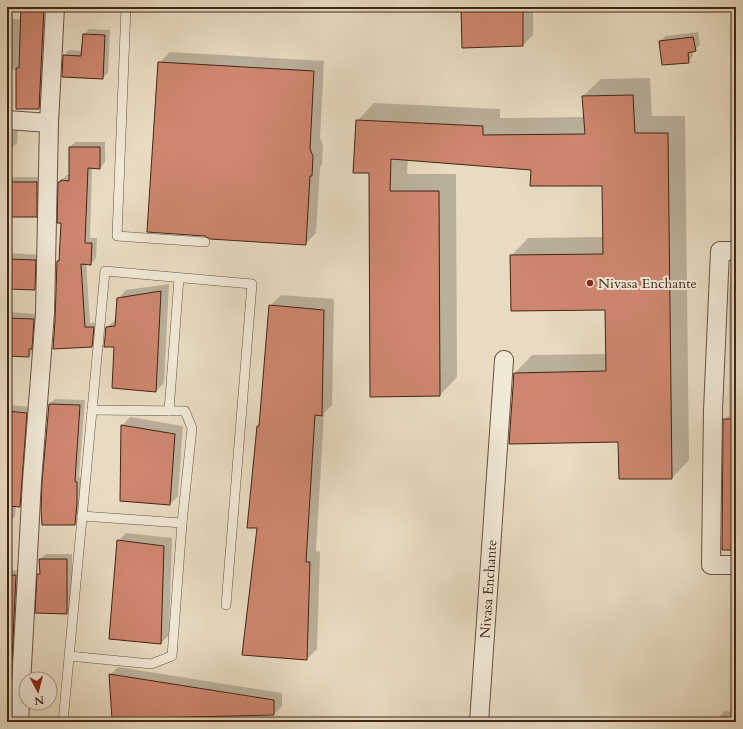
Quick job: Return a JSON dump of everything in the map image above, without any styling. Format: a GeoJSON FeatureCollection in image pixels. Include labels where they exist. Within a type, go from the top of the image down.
{"type":"FeatureCollection","features":[{"type":"Feature","properties":{"kind":"street"},"geometry":{"type":"LineString","coordinates":[[19,722],[31,489],[45,313],[54,7]]}},
{"type":"Feature","properties":{"kind":"street"},"geometry":{"type":"LineString","coordinates":[[7,120],[50,123]]}},
{"type":"Feature","properties":{"kind":"street"},"geometry":{"type":"LineString","coordinates":[[736,251],[720,251],[713,411],[711,565],[736,565]]}},
{"type":"Feature","properties":{"kind":"street","name":"Nivasa Enchante"},"geometry":{"type":"LineString","coordinates":[[479,722],[504,360]]}},
{"type":"Feature","properties":{"kind":"lane"},"geometry":{"type":"LineString","coordinates":[[126,7],[117,236],[205,242]]}},
{"type":"Feature","properties":{"kind":"lane"},"geometry":{"type":"LineString","coordinates":[[63,722],[105,271],[252,284],[226,605]]}},
{"type":"Feature","properties":{"kind":"lane"},"geometry":{"type":"LineString","coordinates":[[169,411],[178,278]]}},
{"type":"Feature","properties":{"kind":"lane"},"geometry":{"type":"LineString","coordinates":[[69,656],[151,664],[172,656],[182,523],[192,428],[185,411],[92,410]]}},
{"type":"Feature","properties":{"kind":"lane"},"geometry":{"type":"LineString","coordinates":[[82,516],[182,523]]}},
{"type":"Feature","properties":{"kind":"building"},"geometry":{"type":"Polygon","coordinates":[[[21,7],[44,7],[39,109],[16,109],[16,68],[19,68],[21,7]]]}},
{"type":"Feature","properties":{"kind":"building"},"geometry":{"type":"Polygon","coordinates":[[[461,7],[523,7],[523,46],[462,48],[461,7]]]}},
{"type":"Feature","properties":{"kind":"building"},"geometry":{"type":"Polygon","coordinates":[[[83,34],[105,35],[103,79],[62,77],[63,55],[81,56],[83,34]]]}},
{"type":"Feature","properties":{"kind":"building"},"geometry":{"type":"Polygon","coordinates":[[[693,37],[696,51],[688,53],[689,63],[662,65],[659,41],[693,37]]]}},
{"type":"Feature","properties":{"kind":"building"},"geometry":{"type":"Polygon","coordinates":[[[158,62],[314,71],[310,149],[313,156],[312,176],[310,176],[306,245],[210,239],[205,236],[147,232],[158,62]]]}},
{"type":"Feature","properties":{"kind":"building","name":"Nivasa Enchante"},"geometry":{"type":"Polygon","coordinates":[[[633,95],[635,133],[668,133],[672,479],[619,479],[618,442],[509,444],[514,373],[606,371],[605,310],[511,311],[510,255],[603,254],[602,186],[530,186],[531,170],[391,159],[390,191],[439,191],[440,396],[370,397],[369,173],[353,173],[356,120],[483,126],[483,135],[585,134],[582,96],[633,95]]]}},
{"type":"Feature","properties":{"kind":"building"},"geometry":{"type":"Polygon","coordinates":[[[69,147],[100,147],[100,169],[88,168],[85,243],[92,243],[91,265],[81,264],[85,327],[94,327],[92,347],[53,349],[57,261],[59,261],[61,223],[57,223],[58,182],[61,180],[69,181],[69,147]]]}},
{"type":"Feature","properties":{"kind":"building"},"geometry":{"type":"Polygon","coordinates":[[[7,182],[37,182],[37,217],[7,217],[7,182]]]}},
{"type":"Feature","properties":{"kind":"building"},"geometry":{"type":"Polygon","coordinates":[[[8,259],[36,260],[35,290],[7,289],[8,259]]]}},
{"type":"Feature","properties":{"kind":"building"},"geometry":{"type":"Polygon","coordinates":[[[161,291],[156,392],[112,388],[114,347],[104,347],[106,327],[115,326],[117,298],[161,291]]]}},
{"type":"Feature","properties":{"kind":"building"},"geometry":{"type":"Polygon","coordinates":[[[269,305],[324,310],[322,416],[315,415],[306,562],[310,562],[307,660],[242,655],[257,528],[247,528],[257,426],[259,426],[269,305]]]}},
{"type":"Feature","properties":{"kind":"building"},"geometry":{"type":"Polygon","coordinates":[[[7,318],[34,319],[32,349],[29,349],[29,357],[7,356],[7,318]]]}},
{"type":"Feature","properties":{"kind":"building"},"geometry":{"type":"Polygon","coordinates":[[[49,404],[80,405],[75,481],[77,482],[77,503],[75,525],[42,525],[42,482],[49,404]]]}},
{"type":"Feature","properties":{"kind":"building"},"geometry":{"type":"Polygon","coordinates":[[[7,411],[27,413],[20,507],[7,506],[7,411]]]}},
{"type":"Feature","properties":{"kind":"building"},"geometry":{"type":"Polygon","coordinates":[[[723,419],[736,419],[736,550],[722,550],[723,419]]]}},
{"type":"Feature","properties":{"kind":"building"},"geometry":{"type":"Polygon","coordinates":[[[121,425],[175,434],[170,505],[120,501],[121,425]]]}},
{"type":"Feature","properties":{"kind":"building"},"geometry":{"type":"Polygon","coordinates":[[[117,540],[164,546],[161,644],[109,639],[117,540]]]}},
{"type":"Feature","properties":{"kind":"building"},"geometry":{"type":"Polygon","coordinates":[[[39,559],[67,559],[67,614],[35,613],[37,574],[40,574],[39,559]]]}},
{"type":"Feature","properties":{"kind":"building"},"geometry":{"type":"Polygon","coordinates":[[[16,575],[12,660],[7,660],[7,576],[16,575]]]}},
{"type":"Feature","properties":{"kind":"building"},"geometry":{"type":"Polygon","coordinates":[[[109,674],[274,700],[274,715],[112,719],[109,674]]]}},
{"type":"Feature","properties":{"kind":"place","name":"Nivasa Enchante"},"geometry":{"type":"Point","coordinates":[590,283]}}]}
